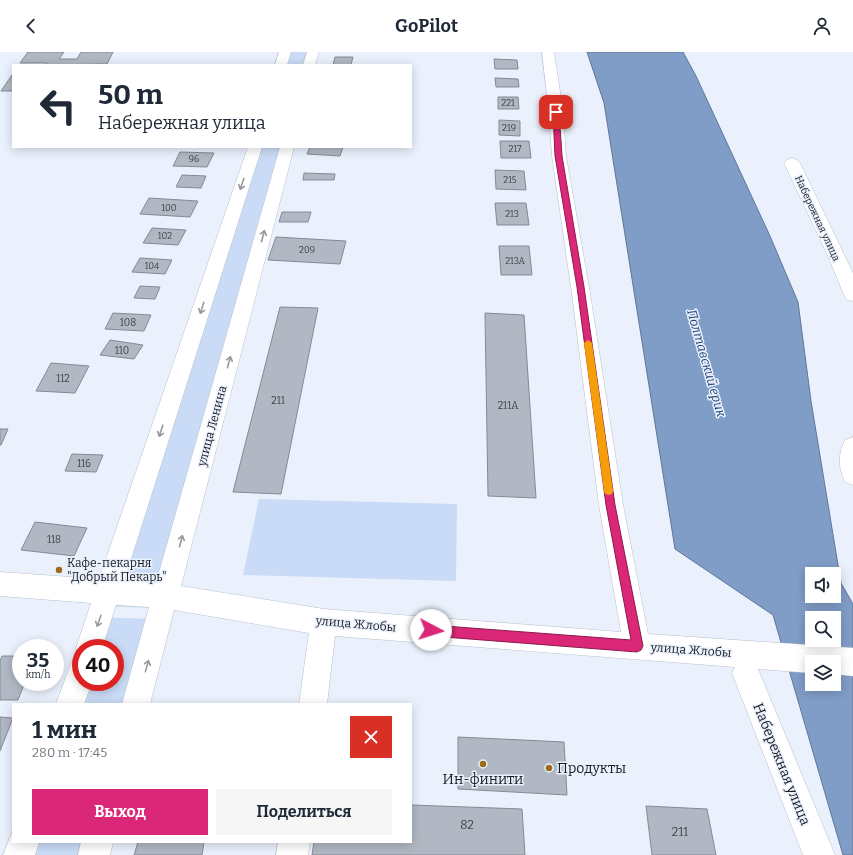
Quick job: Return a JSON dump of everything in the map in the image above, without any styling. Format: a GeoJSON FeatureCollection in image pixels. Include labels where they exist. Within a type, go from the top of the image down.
{"type":"FeatureCollection","features":[{"type":"Feature","properties":{"kind":"street"},"geometry":{"type":"LineString","coordinates":[[281,64],[285,52]]}},
{"type":"Feature","properties":{"kind":"street"},"geometry":{"type":"LineString","coordinates":[[309,64],[313,52]]}},
{"type":"Feature","properties":{"kind":"street"},"geometry":{"type":"LineString","coordinates":[[548,52],[556,112],[558,156],[580,287],[610,505],[637,646]]}},
{"type":"Feature","properties":{"kind":"street"},"geometry":{"type":"LineString","coordinates":[[92,639],[254,148]]}},
{"type":"Feature","properties":{"kind":"street","name":"улица Ленина"},"geometry":{"type":"LineString","coordinates":[[136,703],[287,148]]}},
{"type":"Feature","properties":{"kind":"street","name":"Набережная улица"},"geometry":{"type":"LineString","coordinates":[[792,163],[837,256],[853,294]]}},
{"type":"Feature","properties":{"kind":"street"},"geometry":{"type":"LineString","coordinates":[[853,446],[850,460],[853,475]]}},
{"type":"Feature","properties":{"kind":"street","name":"улица Жлобы"},"geometry":{"type":"LineString","coordinates":[[0,584],[166,596],[324,622],[637,646],[742,663],[853,662]]}},
{"type":"Feature","properties":{"kind":"street"},"geometry":{"type":"LineString","coordinates":[[313,703],[324,622]]}},
{"type":"Feature","properties":{"kind":"street","name":"Набережная улица"},"geometry":{"type":"LineString","coordinates":[[742,663],[819,855]]}},
{"type":"Feature","properties":{"kind":"street"},"geometry":{"type":"LineString","coordinates":[[70,703],[75,691]]}},
{"type":"Feature","properties":{"kind":"street"},"geometry":{"type":"LineString","coordinates":[[19,855],[23,843]]}},
{"type":"Feature","properties":{"kind":"street"},"geometry":{"type":"LineString","coordinates":[[94,855],[97,843]]}},
{"type":"Feature","properties":{"kind":"street"},"geometry":{"type":"LineString","coordinates":[[292,855],[294,843]]}},
{"type":"Feature","properties":{"kind":"shaded area"},"geometry":{"type":"Polygon","coordinates":[[[286,52],[310,52],[307,64],[282,64],[286,52]]]}},
{"type":"Feature","properties":{"kind":"shaded area"},"geometry":{"type":"Polygon","coordinates":[[[254,148],[284,148],[160,608],[95,606],[254,148]]]}},
{"type":"Feature","properties":{"kind":"shaded area"},"geometry":{"type":"Polygon","coordinates":[[[259,499],[457,504],[456,581],[243,575],[259,499]]]}},
{"type":"Feature","properties":{"kind":"shaded area"},"geometry":{"type":"Polygon","coordinates":[[[91,617],[155,619],[131,703],[61,703],[72,672],[72,691],[124,691],[124,639],[83,639],[91,617]]]}},
{"type":"Feature","properties":{"kind":"shaded area"},"geometry":{"type":"Polygon","coordinates":[[[14,843],[92,843],[88,855],[10,855],[14,843]]]}},
{"type":"Feature","properties":{"kind":"water","name":"Полтавский ерик"},"geometry":{"type":"Polygon","coordinates":[[[587,52],[683,52],[696,76],[770,236],[798,302],[811,401],[838,567],[805,567],[805,603],[841,603],[841,583],[853,604],[853,855],[843,855],[773,615],[675,549],[604,103],[587,52]]]}},
{"type":"Feature","properties":{"kind":"building"},"geometry":{"type":"Polygon","coordinates":[[[28,52],[64,52],[59,59],[77,59],[81,52],[113,52],[107,64],[20,63],[28,52]]]}},
{"type":"Feature","properties":{"kind":"building"},"geometry":{"type":"Polygon","coordinates":[[[335,57],[353,57],[351,64],[333,64],[335,57]]]}},
{"type":"Feature","properties":{"kind":"building"},"geometry":{"type":"Polygon","coordinates":[[[494,59],[517,60],[518,69],[495,69],[494,59]]]}},
{"type":"Feature","properties":{"kind":"building"},"geometry":{"type":"Polygon","coordinates":[[[12,75],[12,91],[1,91],[12,75]]]}},
{"type":"Feature","properties":{"kind":"building"},"geometry":{"type":"Polygon","coordinates":[[[495,78],[518,79],[519,87],[496,87],[495,78]]]}},
{"type":"Feature","properties":{"kind":"building"},"geometry":{"type":"Polygon","coordinates":[[[498,97],[518,97],[519,109],[498,109],[498,97]]]}},
{"type":"Feature","properties":{"kind":"building"},"geometry":{"type":"Polygon","coordinates":[[[499,120],[520,121],[520,136],[499,135],[499,120]]]}},
{"type":"Feature","properties":{"kind":"building"},"geometry":{"type":"Polygon","coordinates":[[[500,141],[529,141],[531,158],[501,158],[500,141]]]}},
{"type":"Feature","properties":{"kind":"building"},"geometry":{"type":"Polygon","coordinates":[[[310,148],[343,148],[340,156],[307,154],[310,148]]]}},
{"type":"Feature","properties":{"kind":"building"},"geometry":{"type":"Polygon","coordinates":[[[180,152],[214,153],[207,167],[173,166],[180,152]]]}},
{"type":"Feature","properties":{"kind":"building"},"geometry":{"type":"Polygon","coordinates":[[[495,170],[524,171],[526,190],[496,189],[495,170]]]}},
{"type":"Feature","properties":{"kind":"building"},"geometry":{"type":"Polygon","coordinates":[[[304,173],[335,174],[334,180],[303,180],[304,173]]]}},
{"type":"Feature","properties":{"kind":"building"},"geometry":{"type":"Polygon","coordinates":[[[182,175],[206,176],[201,188],[176,187],[182,175]]]}},
{"type":"Feature","properties":{"kind":"building"},"geometry":{"type":"Polygon","coordinates":[[[149,198],[198,201],[190,217],[140,214],[149,198]]]}},
{"type":"Feature","properties":{"kind":"building"},"geometry":{"type":"Polygon","coordinates":[[[495,203],[526,203],[529,225],[497,225],[495,203]]]}},
{"type":"Feature","properties":{"kind":"building"},"geometry":{"type":"Polygon","coordinates":[[[282,212],[311,212],[308,222],[279,222],[282,212]]]}},
{"type":"Feature","properties":{"kind":"building"},"geometry":{"type":"Polygon","coordinates":[[[152,228],[186,230],[178,245],[143,243],[152,228]]]}},
{"type":"Feature","properties":{"kind":"building"},"geometry":{"type":"Polygon","coordinates":[[[276,237],[346,241],[340,264],[268,260],[276,237]]]}},
{"type":"Feature","properties":{"kind":"building"},"geometry":{"type":"Polygon","coordinates":[[[499,246],[529,246],[532,275],[501,275],[499,246]]]}},
{"type":"Feature","properties":{"kind":"building"},"geometry":{"type":"Polygon","coordinates":[[[140,258],[172,260],[165,274],[132,272],[140,258]]]}},
{"type":"Feature","properties":{"kind":"building"},"geometry":{"type":"Polygon","coordinates":[[[140,286],[160,287],[155,299],[134,298],[140,286]]]}},
{"type":"Feature","properties":{"kind":"building"},"geometry":{"type":"Polygon","coordinates":[[[280,307],[318,308],[281,494],[233,492],[280,307]]]}},
{"type":"Feature","properties":{"kind":"building"},"geometry":{"type":"Polygon","coordinates":[[[113,313],[151,315],[144,331],[105,329],[113,313]]]}},
{"type":"Feature","properties":{"kind":"building"},"geometry":{"type":"Polygon","coordinates":[[[485,313],[524,315],[536,498],[488,496],[485,313]]]}},
{"type":"Feature","properties":{"kind":"building"},"geometry":{"type":"Polygon","coordinates":[[[110,340],[143,345],[134,359],[100,355],[110,340]]]}},
{"type":"Feature","properties":{"kind":"building"},"geometry":{"type":"Polygon","coordinates":[[[51,363],[89,366],[75,393],[36,391],[51,363]]]}},
{"type":"Feature","properties":{"kind":"building"},"geometry":{"type":"Polygon","coordinates":[[[0,429],[8,429],[1,445],[0,445],[0,429]]]}},
{"type":"Feature","properties":{"kind":"building"},"geometry":{"type":"Polygon","coordinates":[[[72,454],[103,455],[96,472],[65,471],[72,454]]]}},
{"type":"Feature","properties":{"kind":"building"},"geometry":{"type":"Polygon","coordinates":[[[35,522],[87,528],[74,556],[21,550],[35,522]]]}},
{"type":"Feature","properties":{"kind":"building"},"geometry":{"type":"Polygon","coordinates":[[[2,656],[12,656],[12,691],[22,691],[18,700],[0,700],[0,661],[2,656]]]}},
{"type":"Feature","properties":{"kind":"building"},"geometry":{"type":"Polygon","coordinates":[[[0,717],[12,718],[12,721],[0,751],[0,717]]]}},
{"type":"Feature","properties":{"kind":"building"},"geometry":{"type":"Polygon","coordinates":[[[458,737],[564,742],[567,795],[458,789],[458,737]]]}},
{"type":"Feature","properties":{"kind":"building"},"geometry":{"type":"Polygon","coordinates":[[[412,805],[522,809],[525,855],[312,855],[314,843],[412,843],[412,805]]]}},
{"type":"Feature","properties":{"kind":"building"},"geometry":{"type":"Polygon","coordinates":[[[646,806],[707,809],[716,855],[652,855],[646,806]]]}},
{"type":"Feature","properties":{"kind":"building"},"geometry":{"type":"Polygon","coordinates":[[[138,843],[204,843],[202,855],[134,855],[138,843]]]}},
{"type":"Feature","properties":{"kind":"slow traffic"},"geometry":{"type":"LineString","coordinates":[[588,343],[609,491]]}},
{"type":"Feature","properties":{"kind":"place","name":"Кафе-пекарня \"Добрый Пекарь\""},"geometry":{"type":"Point","coordinates":[59,570]}},
{"type":"Feature","properties":{"kind":"place","name":"Ин-финити"},"geometry":{"type":"Point","coordinates":[483,764]}},
{"type":"Feature","properties":{"kind":"place","name":"Продукты"},"geometry":{"type":"Point","coordinates":[549,768]}},
{"type":"Feature","properties":{"kind":"route"},"geometry":{"type":"LineString","coordinates":[[431,630],[637,646],[610,505],[580,287],[558,156],[556,112]]}}]}
